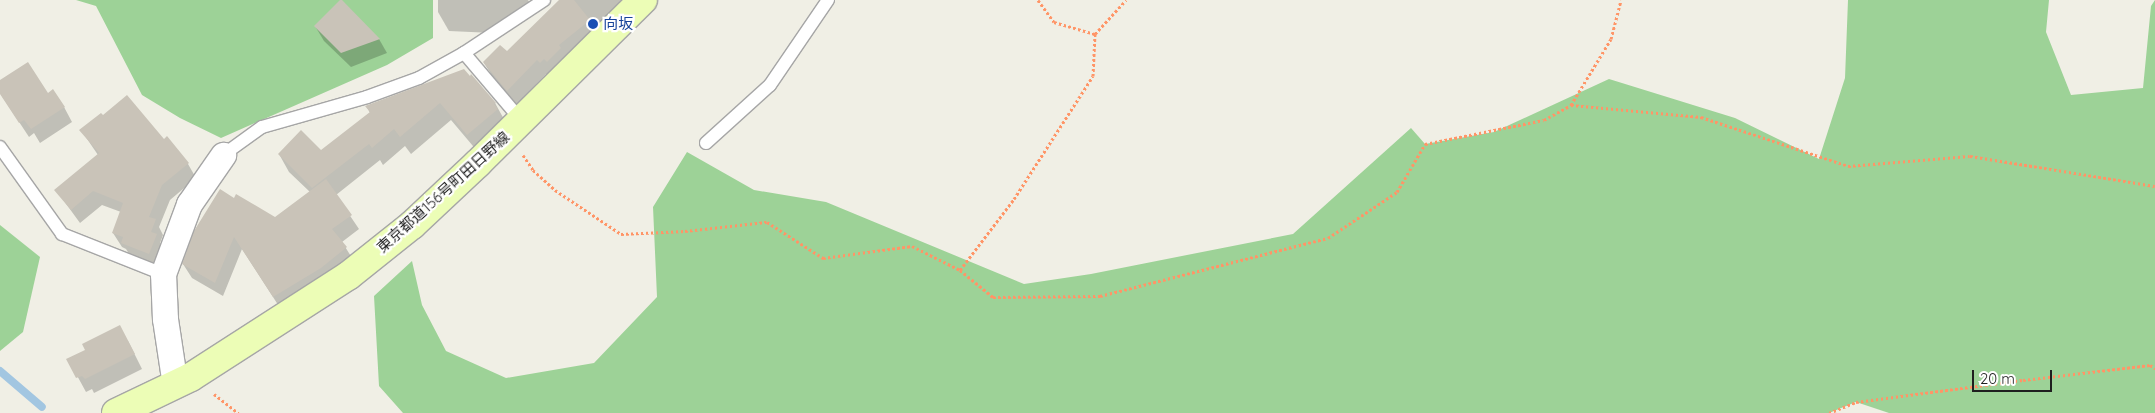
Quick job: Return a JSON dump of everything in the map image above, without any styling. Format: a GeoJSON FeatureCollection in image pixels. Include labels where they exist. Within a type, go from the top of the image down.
{"type":"FeatureCollection","features":[{"type":"Feature","properties":{"kind":"main road","name":"東京都道156号町田日野線"},"geometry":{"type":"LineString","coordinates":[[116,413],[175,385],[226,356],[348,276],[412,225],[515,127],[643,0]]}},
{"type":"Feature","properties":{"kind":"street"},"geometry":{"type":"LineString","coordinates":[[175,385],[165,319],[163,274],[189,204],[223,155]]}},
{"type":"Feature","properties":{"kind":"lane"},"geometry":{"type":"LineString","coordinates":[[223,155],[262,127],[367,96],[419,78],[464,53],[544,0]]}},
{"type":"Feature","properties":{"kind":"lane"},"geometry":{"type":"LineString","coordinates":[[706,143],[770,86],[828,0]]}},
{"type":"Feature","properties":{"kind":"lane"},"geometry":{"type":"LineString","coordinates":[[464,53],[515,127]]}},
{"type":"Feature","properties":{"kind":"lane"},"geometry":{"type":"LineString","coordinates":[[0,148],[62,234],[163,274]]}},
{"type":"Feature","properties":{"kind":"path"},"geometry":{"type":"LineString","coordinates":[[1038,0],[1054,22],[1096,34]]}},
{"type":"Feature","properties":{"kind":"path"},"geometry":{"type":"LineString","coordinates":[[960,270],[1014,200],[1093,76],[1096,34],[1126,0]]}},
{"type":"Feature","properties":{"kind":"path"},"geometry":{"type":"LineString","coordinates":[[515,127],[533,170],[555,190],[621,234],[685,231],[767,222],[823,258],[912,246],[960,270],[993,297],[1100,296],[1328,238],[1398,192],[1425,144],[1544,120],[1571,105],[1611,39],[1620,2],[1617,0]]}},
{"type":"Feature","properties":{"kind":"path"},"geometry":{"type":"LineString","coordinates":[[1571,105],[1701,117],[1848,166],[1970,156],[2155,186]]}},
{"type":"Feature","properties":{"kind":"path"},"geometry":{"type":"LineString","coordinates":[[1829,413],[1856,402],[2150,365],[2155,368]]}},
{"type":"Feature","properties":{"kind":"green space"},"geometry":{"type":"Polygon","coordinates":[[[76,0],[433,0],[433,38],[387,65],[221,138],[180,118],[142,95],[96,6],[76,0]]]}},
{"type":"Feature","properties":{"kind":"green space"},"geometry":{"type":"Polygon","coordinates":[[[1848,0],[2049,0],[2046,32],[2071,95],[2143,88],[2151,6],[2155,0],[2155,413],[1889,413],[1856,402],[1829,413],[403,413],[379,386],[374,296],[412,261],[422,305],[446,351],[506,378],[594,363],[657,297],[653,207],[687,152],[754,190],[826,202],[1024,284],[1091,274],[1293,234],[1411,128],[1425,144],[1494,132],[1609,79],[1735,118],[1819,159],[1845,78],[1848,0]]]}},
{"type":"Feature","properties":{"kind":"green space"},"geometry":{"type":"Polygon","coordinates":[[[0,225],[40,257],[23,332],[0,351],[0,225]]]}},
{"type":"Feature","properties":{"kind":"building"},"geometry":{"type":"Polygon","coordinates":[[[340,0],[380,39],[341,53],[314,26],[340,0]]]}},
{"type":"Feature","properties":{"kind":"building"},"geometry":{"type":"Polygon","coordinates":[[[559,0],[574,0],[590,20],[559,45],[561,48],[547,62],[544,59],[540,63],[537,60],[507,91],[483,62],[500,45],[507,51],[559,0]]]}},
{"type":"Feature","properties":{"kind":"building"},"geometry":{"type":"Polygon","coordinates":[[[28,62],[48,93],[53,89],[65,107],[31,129],[24,120],[19,123],[0,94],[0,80],[28,62]]]}},
{"type":"Feature","properties":{"kind":"building"},"geometry":{"type":"Polygon","coordinates":[[[464,69],[470,76],[471,74],[496,103],[494,104],[498,109],[467,135],[440,103],[400,137],[394,129],[372,148],[369,144],[312,188],[278,154],[301,130],[321,150],[370,112],[365,106],[464,69]]]}},
{"type":"Feature","properties":{"kind":"building"},"geometry":{"type":"Polygon","coordinates":[[[127,95],[164,139],[167,136],[189,163],[162,185],[149,217],[156,219],[151,232],[157,234],[149,254],[121,243],[123,237],[112,233],[123,203],[93,191],[71,210],[54,190],[99,153],[79,130],[101,113],[103,115],[127,95]]]}},
{"type":"Feature","properties":{"kind":"building"},"geometry":{"type":"Polygon","coordinates":[[[326,179],[352,215],[332,229],[347,247],[321,268],[273,297],[234,237],[215,283],[182,264],[194,231],[220,189],[234,198],[236,194],[275,217],[326,179]]]}},
{"type":"Feature","properties":{"kind":"building"},"geometry":{"type":"Polygon","coordinates":[[[120,325],[135,354],[85,379],[82,376],[76,378],[66,359],[85,350],[82,344],[120,325]]]}},
{"type":"Feature","properties":{"kind":"waterway"},"geometry":{"type":"LineString","coordinates":[[0,371],[42,407]]}},
{"type":"Feature","properties":{"kind":"place","name":"向坂"},"geometry":{"type":"Point","coordinates":[593,24]}}]}
